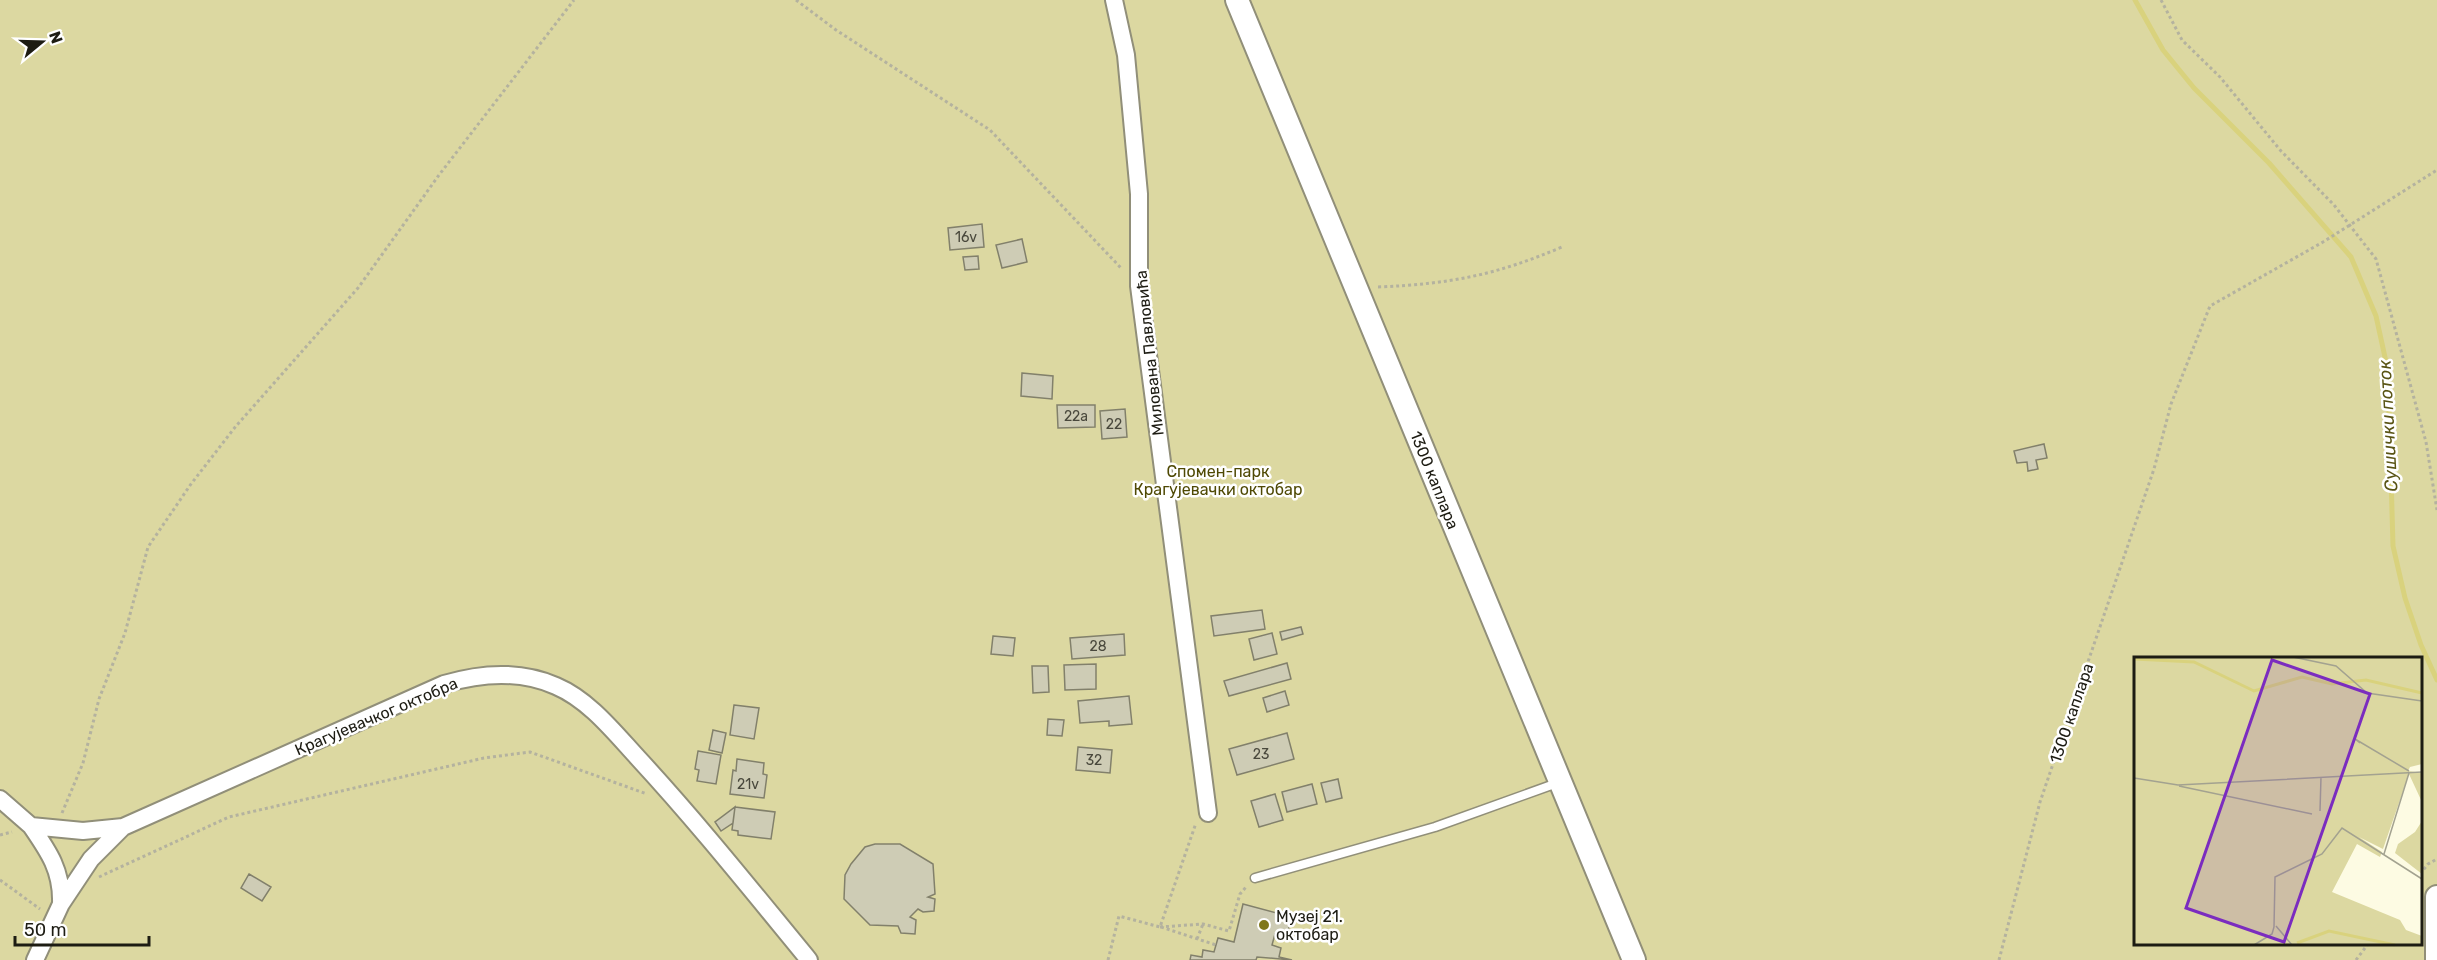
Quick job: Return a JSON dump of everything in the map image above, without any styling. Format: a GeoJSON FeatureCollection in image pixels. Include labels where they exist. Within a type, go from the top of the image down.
{"type":"FeatureCollection","features":[{"type":"Feature","properties":{"kind":"main road","name":"1300 каплара"},"geometry":{"type":"LineString","coordinates":[[1237,0],[1634,960]]}},
{"type":"Feature","properties":{"kind":"main road"},"geometry":{"type":"LineString","coordinates":[[2437,897],[2437,960]]}},
{"type":"Feature","properties":{"kind":"street","name":"Милована Павловића"},"geometry":{"type":"LineString","coordinates":[[1114,0],[1126,55],[1139,194],[1139,286],[1207,804]]}},
{"type":"Feature","properties":{"kind":"street","name":"Крагујевачког октобра"},"geometry":{"type":"LineString","coordinates":[[123,827],[444,684],[487,674],[523,677],[557,686],[594,712],[679,802],[809,960]]}},
{"type":"Feature","properties":{"kind":"street"},"geometry":{"type":"LineString","coordinates":[[0,800],[31,826],[53,858],[59,873],[58,912]]}},
{"type":"Feature","properties":{"kind":"street"},"geometry":{"type":"LineString","coordinates":[[31,826],[92,831],[123,827]]}},
{"type":"Feature","properties":{"kind":"street"},"geometry":{"type":"LineString","coordinates":[[35,960],[58,912],[91,859],[123,827]]}},
{"type":"Feature","properties":{"kind":"lane"},"geometry":{"type":"LineString","coordinates":[[1255,878],[1435,827],[1560,782]]}},
{"type":"Feature","properties":{"kind":"path"},"geometry":{"type":"LineString","coordinates":[[55,828],[82,763],[99,699],[125,633],[148,547],[191,484],[236,426],[358,288],[439,175],[574,0]]}},
{"type":"Feature","properties":{"kind":"path"},"geometry":{"type":"LineString","coordinates":[[796,0],[990,130],[1139,286]]}},
{"type":"Feature","properties":{"kind":"path"},"geometry":{"type":"LineString","coordinates":[[2162,0],[2182,40],[2220,77],[2281,151],[2334,205],[2376,259],[2426,442],[2437,510]]}},
{"type":"Feature","properties":{"kind":"path","name":"1300 каплара"},"geometry":{"type":"LineString","coordinates":[[1999,960],[2040,802],[2154,469],[2171,404],[2211,306],[2323,242],[2437,170]]}},
{"type":"Feature","properties":{"kind":"path"},"geometry":{"type":"LineString","coordinates":[[1356,288],[1452,282],[1486,275],[1562,247]]}},
{"type":"Feature","properties":{"kind":"path"},"geometry":{"type":"LineString","coordinates":[[74,886],[94,880],[229,817],[484,758],[530,752],[648,795]]}},
{"type":"Feature","properties":{"kind":"path"},"geometry":{"type":"LineString","coordinates":[[1160,927],[1207,804]]}},
{"type":"Feature","properties":{"kind":"path"},"geometry":{"type":"LineString","coordinates":[[2422,873],[2428,864],[2437,859]]}},
{"type":"Feature","properties":{"kind":"path"},"geometry":{"type":"LineString","coordinates":[[1160,927],[1203,924],[1229,931],[1240,894],[1255,878]]}},
{"type":"Feature","properties":{"kind":"path"},"geometry":{"type":"LineString","coordinates":[[0,880],[58,912]]}},
{"type":"Feature","properties":{"kind":"path"},"geometry":{"type":"LineString","coordinates":[[1108,960],[1119,916],[1216,945]]}},
{"type":"Feature","properties":{"kind":"path"},"geometry":{"type":"LineString","coordinates":[[1197,939],[1203,924]]}},
{"type":"Feature","properties":{"kind":"path"},"geometry":{"type":"LineString","coordinates":[[2356,960],[2367,945]]}},
{"type":"Feature","properties":{"kind":"green space","name":"Спомен-парк Крагујевачки октобар"},"geometry":{"type":"Polygon","coordinates":[[[0,0],[2437,0],[2437,960],[0,960],[0,0]]]}},
{"type":"Feature","properties":{"kind":"building"},"geometry":{"type":"Polygon","coordinates":[[[982,224],[984,247],[950,250],[948,228],[982,224]]]}},
{"type":"Feature","properties":{"kind":"building"},"geometry":{"type":"Polygon","coordinates":[[[1022,239],[1027,262],[1002,268],[996,245],[1022,239]]]}},
{"type":"Feature","properties":{"kind":"building"},"geometry":{"type":"Polygon","coordinates":[[[978,256],[979,269],[965,270],[963,257],[978,256]]]}},
{"type":"Feature","properties":{"kind":"building"},"geometry":{"type":"Polygon","coordinates":[[[1022,373],[1053,376],[1052,399],[1021,396],[1022,373]]]}},
{"type":"Feature","properties":{"kind":"building"},"geometry":{"type":"Polygon","coordinates":[[[1057,405],[1095,405],[1095,427],[1058,428],[1057,405]]]}},
{"type":"Feature","properties":{"kind":"building"},"geometry":{"type":"Polygon","coordinates":[[[1125,409],[1127,437],[1102,439],[1100,411],[1125,409]]]}},
{"type":"Feature","properties":{"kind":"building"},"geometry":{"type":"Polygon","coordinates":[[[2044,444],[2047,458],[2036,460],[2038,469],[2028,471],[2027,462],[2017,463],[2014,451],[2044,444]]]}},
{"type":"Feature","properties":{"kind":"building"},"geometry":{"type":"Polygon","coordinates":[[[1262,610],[1265,629],[1214,636],[1211,616],[1262,610]]]}},
{"type":"Feature","properties":{"kind":"building"},"geometry":{"type":"Polygon","coordinates":[[[1301,627],[1303,634],[1282,640],[1280,632],[1301,627]]]}},
{"type":"Feature","properties":{"kind":"building"},"geometry":{"type":"Polygon","coordinates":[[[1272,633],[1277,654],[1254,660],[1249,639],[1272,633]]]}},
{"type":"Feature","properties":{"kind":"building"},"geometry":{"type":"Polygon","coordinates":[[[1124,634],[1125,655],[1072,659],[1070,638],[1124,634]]]}},
{"type":"Feature","properties":{"kind":"building"},"geometry":{"type":"Polygon","coordinates":[[[993,636],[1015,638],[1013,656],[991,654],[993,636]]]}},
{"type":"Feature","properties":{"kind":"building"},"geometry":{"type":"Polygon","coordinates":[[[1287,663],[1291,679],[1229,696],[1224,681],[1287,663]]]}},
{"type":"Feature","properties":{"kind":"building"},"geometry":{"type":"Polygon","coordinates":[[[1096,664],[1096,689],[1065,690],[1064,665],[1096,664]]]}},
{"type":"Feature","properties":{"kind":"building"},"geometry":{"type":"Polygon","coordinates":[[[1032,666],[1048,666],[1049,692],[1033,693],[1032,666]]]}},
{"type":"Feature","properties":{"kind":"building"},"geometry":{"type":"Polygon","coordinates":[[[1285,691],[1289,705],[1267,712],[1263,698],[1285,691]]]}},
{"type":"Feature","properties":{"kind":"building"},"geometry":{"type":"Polygon","coordinates":[[[1129,696],[1132,724],[1109,726],[1109,721],[1080,723],[1078,701],[1129,696]]]}},
{"type":"Feature","properties":{"kind":"building"},"geometry":{"type":"Polygon","coordinates":[[[734,705],[759,708],[754,739],[730,735],[734,705]]]}},
{"type":"Feature","properties":{"kind":"building"},"geometry":{"type":"Polygon","coordinates":[[[1048,719],[1064,720],[1062,736],[1047,735],[1048,719]]]}},
{"type":"Feature","properties":{"kind":"building"},"geometry":{"type":"Polygon","coordinates":[[[713,730],[726,733],[722,753],[709,750],[713,730]]]}},
{"type":"Feature","properties":{"kind":"building"},"geometry":{"type":"Polygon","coordinates":[[[1287,733],[1294,759],[1237,775],[1229,749],[1287,733]]]}},
{"type":"Feature","properties":{"kind":"building"},"geometry":{"type":"Polygon","coordinates":[[[1078,747],[1112,750],[1110,773],[1076,770],[1078,747]]]}},
{"type":"Feature","properties":{"kind":"building"},"geometry":{"type":"Polygon","coordinates":[[[698,751],[721,755],[716,784],[697,781],[699,770],[695,769],[698,751]]]}},
{"type":"Feature","properties":{"kind":"building"},"geometry":{"type":"Polygon","coordinates":[[[737,759],[764,763],[763,774],[767,775],[764,798],[730,794],[737,759]]]}},
{"type":"Feature","properties":{"kind":"building"},"geometry":{"type":"Polygon","coordinates":[[[1338,779],[1342,798],[1326,802],[1321,783],[1338,779]]]}},
{"type":"Feature","properties":{"kind":"building"},"geometry":{"type":"Polygon","coordinates":[[[1312,784],[1317,804],[1287,812],[1282,792],[1312,784]]]}},
{"type":"Feature","properties":{"kind":"building"},"geometry":{"type":"Polygon","coordinates":[[[1275,794],[1283,820],[1259,827],[1251,801],[1275,794]]]}},
{"type":"Feature","properties":{"kind":"building"},"geometry":{"type":"Polygon","coordinates":[[[735,807],[775,812],[771,839],[738,835],[738,831],[732,830],[735,807]]]}},
{"type":"Feature","properties":{"kind":"building"},"geometry":{"type":"Polygon","coordinates":[[[735,807],[733,823],[721,831],[715,822],[735,807]]]}},
{"type":"Feature","properties":{"kind":"building"},"geometry":{"type":"Polygon","coordinates":[[[875,844],[900,844],[933,864],[935,894],[928,897],[935,899],[934,911],[923,912],[918,909],[910,917],[916,920],[915,934],[901,933],[898,926],[870,925],[844,899],[845,875],[851,864],[865,847],[875,844]]]}},
{"type":"Feature","properties":{"kind":"building"},"geometry":{"type":"Polygon","coordinates":[[[249,874],[271,887],[262,901],[241,888],[249,874]]]}},
{"type":"Feature","properties":{"kind":"building","name":"Музеј 21. октобар"},"geometry":{"type":"Polygon","coordinates":[[[1243,904],[1292,917],[1286,937],[1275,934],[1272,945],[1281,948],[1279,957],[1292,960],[1257,957],[1256,960],[1190,960],[1191,955],[1202,957],[1203,950],[1214,952],[1218,938],[1234,942],[1243,904]]]}},
{"type":"Feature","properties":{"kind":"waterway","name":"Сушички поток"},"geometry":{"type":"LineString","coordinates":[[2135,0],[2163,50],[2194,88],[2269,163],[2351,257],[2376,316],[2388,371],[2393,546],[2405,598],[2421,645],[2437,680]]}},
{"type":"Feature","properties":{"kind":"place","name":"Музеј 21. октобар"},"geometry":{"type":"Point","coordinates":[1264,925]}}]}
